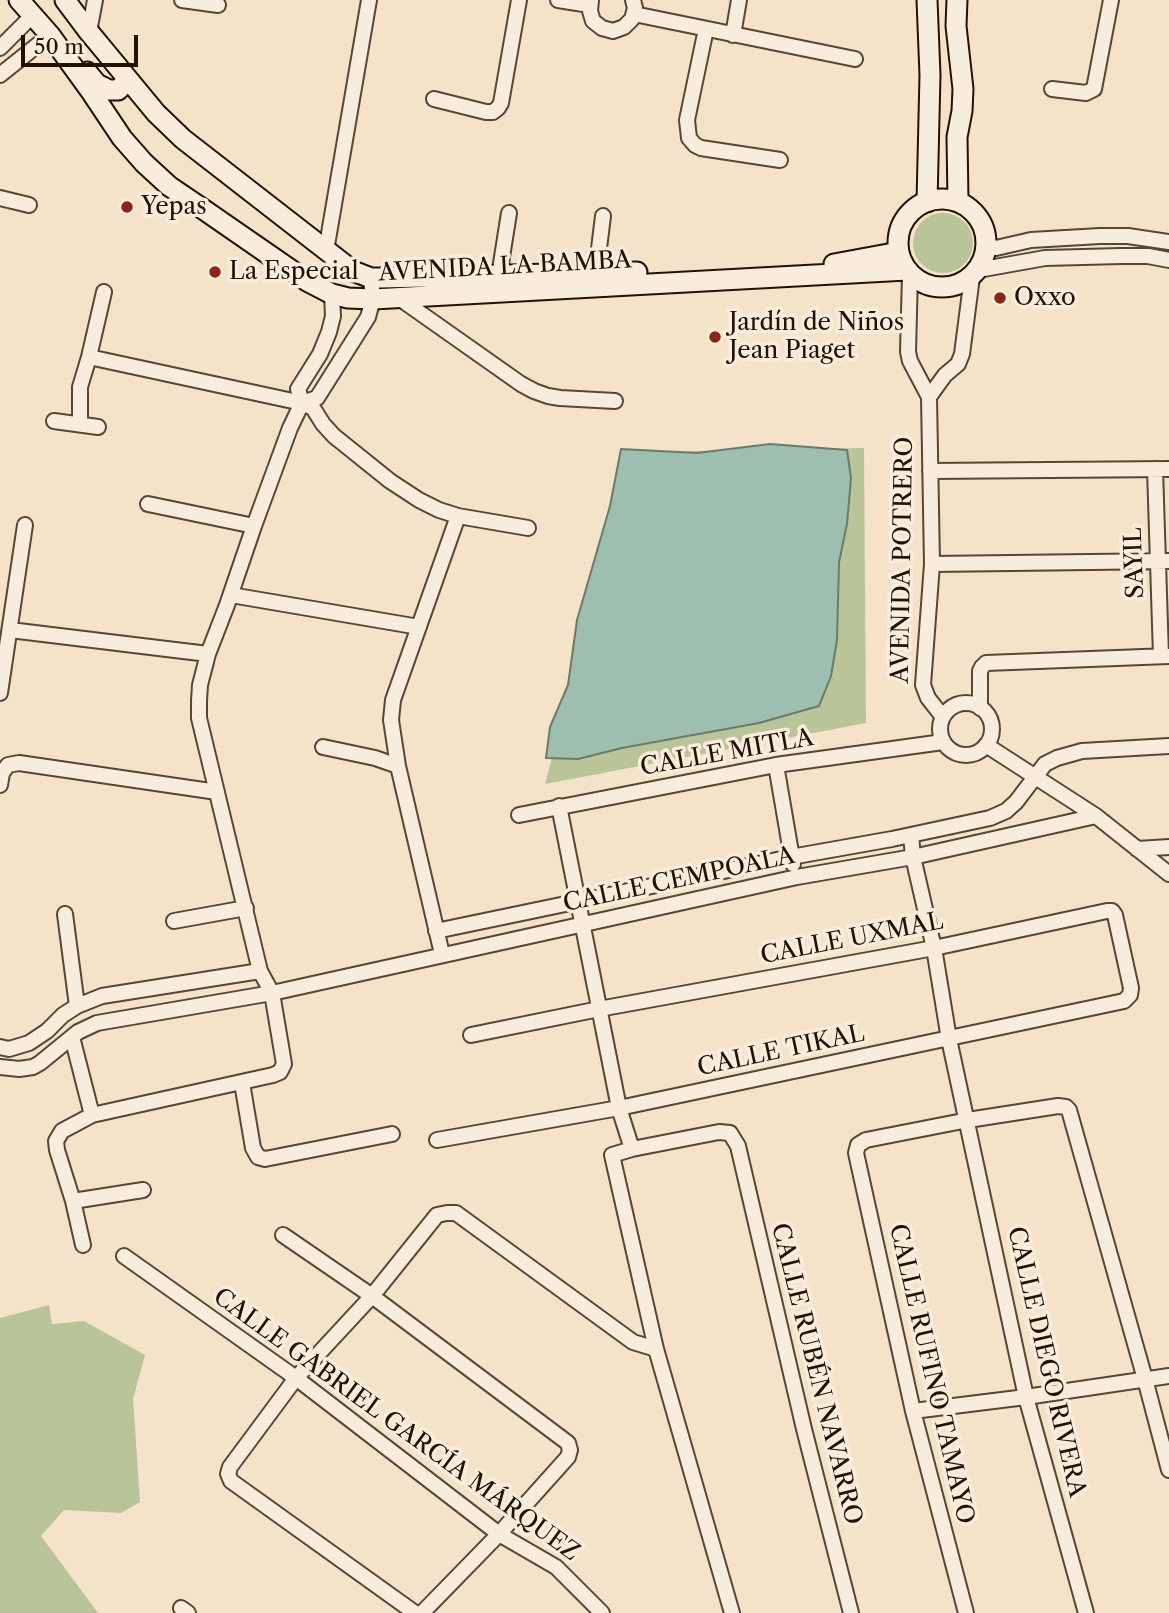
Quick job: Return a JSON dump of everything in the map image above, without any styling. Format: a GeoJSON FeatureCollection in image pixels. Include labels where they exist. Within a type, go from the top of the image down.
{"type":"FeatureCollection","features":[{"type":"Feature","properties":{"kind":"street","name":"AVENIDA LA BAMBA"},"geometry":{"type":"LineString","coordinates":[[19,0],[50,35],[122,138],[144,163],[169,186],[307,281],[332,294],[373,299],[908,272]]}},
{"type":"Feature","properties":{"kind":"street","name":"AVENIDA LA BAMBA"},"geometry":{"type":"LineString","coordinates":[[65,0],[156,113],[183,139],[345,266],[371,278],[835,264],[899,252]]}},
{"type":"Feature","properties":{"kind":"street"},"geometry":{"type":"LineString","coordinates":[[89,32],[95,0]]}},
{"type":"Feature","properties":{"kind":"street"},"geometry":{"type":"LineString","coordinates":[[181,0],[218,5]]}},
{"type":"Feature","properties":{"kind":"street"},"geometry":{"type":"LineString","coordinates":[[307,281],[311,264],[326,251],[369,0]]}},
{"type":"Feature","properties":{"kind":"street"},"geometry":{"type":"LineString","coordinates":[[434,99],[486,112],[493,112],[498,108],[519,0]]}},
{"type":"Feature","properties":{"kind":"street"},"geometry":{"type":"LineString","coordinates":[[558,0],[590,2],[593,21],[607,30],[624,27],[632,19],[633,7],[706,29],[855,59]]}},
{"type":"Feature","properties":{"kind":"street"},"geometry":{"type":"LineString","coordinates":[[733,34],[739,0]]}},
{"type":"Feature","properties":{"kind":"street"},"geometry":{"type":"LineString","coordinates":[[927,0],[930,75],[927,202]]}},
{"type":"Feature","properties":{"kind":"street"},"geometry":{"type":"LineString","coordinates":[[957,0],[956,26],[963,89],[957,137],[958,201]]}},
{"type":"Feature","properties":{"kind":"street"},"geometry":{"type":"LineString","coordinates":[[1052,89],[1086,93],[1094,89],[1111,0]]}},
{"type":"Feature","properties":{"kind":"street"},"geometry":{"type":"LineString","coordinates":[[0,48],[32,16]]}},
{"type":"Feature","properties":{"kind":"street"},"geometry":{"type":"LineString","coordinates":[[706,29],[687,120],[689,138],[701,148],[780,160]]}},
{"type":"Feature","properties":{"kind":"street"},"geometry":{"type":"LineString","coordinates":[[0,75],[50,35],[58,38],[103,89],[118,90],[128,80]]}},
{"type":"Feature","properties":{"kind":"street"},"geometry":{"type":"LineString","coordinates":[[0,198],[29,205]]}},
{"type":"Feature","properties":{"kind":"street"},"geometry":{"type":"LineString","coordinates":[[929,397],[958,364],[962,354],[975,274],[985,258],[987,245],[980,220],[972,210],[958,201],[944,199],[916,207],[902,225],[898,236],[899,252],[908,272],[921,283],[934,287],[947,288],[960,284],[975,274],[1045,258],[1149,256],[1169,260]]}},
{"type":"Feature","properties":{"kind":"street"},"geometry":{"type":"LineString","coordinates":[[499,276],[509,213]]}},
{"type":"Feature","properties":{"kind":"street"},"geometry":{"type":"LineString","coordinates":[[596,273],[603,216]]}},
{"type":"Feature","properties":{"kind":"street"},"geometry":{"type":"LineString","coordinates":[[987,245],[996,247],[1069,236],[1128,236],[1169,242]]}},
{"type":"Feature","properties":{"kind":"street"},"geometry":{"type":"LineString","coordinates":[[83,1245],[57,1150],[56,1141],[62,1131],[92,1115],[242,1083],[280,1072],[284,1064],[272,993],[260,971],[199,718],[200,685],[208,654],[254,526],[302,403],[298,389],[320,354],[329,332],[334,308],[332,294],[345,266]]}},
{"type":"Feature","properties":{"kind":"street","name":"AVENIDA POTRERO"},"geometry":{"type":"LineString","coordinates":[[908,272],[908,352],[929,397],[932,564],[923,685],[928,698],[943,717]]}},
{"type":"Feature","properties":{"kind":"street"},"geometry":{"type":"LineString","coordinates":[[302,403],[317,398],[365,322],[373,299],[371,278]]}},
{"type":"Feature","properties":{"kind":"street"},"geometry":{"type":"LineString","coordinates":[[80,424],[80,387],[104,292]]}},
{"type":"Feature","properties":{"kind":"street"},"geometry":{"type":"LineString","coordinates":[[399,298],[534,391],[560,398],[615,401]]}},
{"type":"Feature","properties":{"kind":"street"},"geometry":{"type":"LineString","coordinates":[[89,357],[302,403],[313,408],[334,436],[403,491],[439,510],[458,516],[528,528]]}},
{"type":"Feature","properties":{"kind":"street"},"geometry":{"type":"LineString","coordinates":[[54,421],[97,426]]}},
{"type":"Feature","properties":{"kind":"street"},"geometry":{"type":"LineString","coordinates":[[930,471],[1162,469]]}},
{"type":"Feature","properties":{"kind":"street","name":"SAYIL"},"geometry":{"type":"LineString","coordinates":[[1162,469],[1165,656]]}},
{"type":"Feature","properties":{"kind":"street"},"geometry":{"type":"LineString","coordinates":[[148,504],[254,526]]}},
{"type":"Feature","properties":{"kind":"street"},"geometry":{"type":"LineString","coordinates":[[442,954],[398,766],[391,720],[393,700],[458,516]]}},
{"type":"Feature","properties":{"kind":"street"},"geometry":{"type":"LineString","coordinates":[[1,693],[25,525]]}},
{"type":"Feature","properties":{"kind":"street"},"geometry":{"type":"LineString","coordinates":[[932,564],[1163,561]]}},
{"type":"Feature","properties":{"kind":"street"},"geometry":{"type":"LineString","coordinates":[[231,595],[419,627]]}},
{"type":"Feature","properties":{"kind":"street"},"geometry":{"type":"LineString","coordinates":[[10,630],[208,654]]}},
{"type":"Feature","properties":{"kind":"street"},"geometry":{"type":"LineString","coordinates":[[980,708],[980,671],[986,663],[1165,656]]}},
{"type":"Feature","properties":{"kind":"street"},"geometry":{"type":"LineString","coordinates":[[968,704],[980,708],[987,714],[991,727],[986,745],[974,754],[964,755],[950,750],[943,742],[940,727],[946,712],[956,705],[968,704]]}},
{"type":"Feature","properties":{"kind":"street","name":"CALLE MITLA"},"geometry":{"type":"LineString","coordinates":[[519,815],[776,765],[943,742]]}},
{"type":"Feature","properties":{"kind":"street"},"geometry":{"type":"LineString","coordinates":[[986,745],[1096,816],[1169,874]]}},
{"type":"Feature","properties":{"kind":"street","name":"CALLE CEMPOALA"},"geometry":{"type":"LineString","coordinates":[[436,931],[990,818],[1006,811],[1016,802],[1045,764],[1068,754],[1169,746]]}},
{"type":"Feature","properties":{"kind":"street"},"geometry":{"type":"LineString","coordinates":[[323,747],[375,758],[398,766]]}},
{"type":"Feature","properties":{"kind":"street"},"geometry":{"type":"LineString","coordinates":[[0,785],[2,773],[8,765],[19,763],[217,792]]}},
{"type":"Feature","properties":{"kind":"street"},"geometry":{"type":"LineString","coordinates":[[776,765],[791,857],[797,877]]}},
{"type":"Feature","properties":{"kind":"street"},"geometry":{"type":"LineString","coordinates":[[559,806],[620,1108],[632,1149],[612,1155],[656,1349],[732,1613]]}},
{"type":"Feature","properties":{"kind":"street","name":"CALLE CEMPOALA"},"geometry":{"type":"LineString","coordinates":[[0,1067],[33,1067],[86,1027],[97,1023],[272,993],[797,877],[913,857],[1096,816]]}},
{"type":"Feature","properties":{"kind":"street","name":"CALLE DIEGO RIVERA"},"geometry":{"type":"LineString","coordinates":[[911,835],[949,1039],[1026,1397],[1086,1613]]}},
{"type":"Feature","properties":{"kind":"street"},"geometry":{"type":"LineString","coordinates":[[1137,849],[1169,847]]}},
{"type":"Feature","properties":{"kind":"street"},"geometry":{"type":"LineString","coordinates":[[174,921],[246,908]]}},
{"type":"Feature","properties":{"kind":"street","name":"CALLE UXMAL"},"geometry":{"type":"LineString","coordinates":[[471,1035],[934,948],[1112,911],[1130,988],[1129,995]]}},
{"type":"Feature","properties":{"kind":"street"},"geometry":{"type":"LineString","coordinates":[[65,914],[77,1006]]}},
{"type":"Feature","properties":{"kind":"street"},"geometry":{"type":"LineString","coordinates":[[0,1047],[9,1049],[29,1043],[47,1031],[63,1015],[102,996],[260,971]]}},
{"type":"Feature","properties":{"kind":"street"},"geometry":{"type":"LineString","coordinates":[[154,988],[158,1012]]}},
{"type":"Feature","properties":{"kind":"street","name":"CALLE TIKAL"},"geometry":{"type":"LineString","coordinates":[[437,1140],[620,1108],[1124,1001],[1129,995]]}},
{"type":"Feature","properties":{"kind":"street"},"geometry":{"type":"LineString","coordinates":[[72,1037],[92,1115]]}},
{"type":"Feature","properties":{"kind":"street"},"geometry":{"type":"LineString","coordinates":[[242,1083],[253,1149],[258,1157],[265,1159],[393,1134]]}},
{"type":"Feature","properties":{"kind":"street"},"geometry":{"type":"LineString","coordinates":[[968,1120],[1058,1107],[1066,1107],[1069,1110],[1146,1379],[1169,1470]]}},
{"type":"Feature","properties":{"kind":"street","name":"CALLE RUFINO TAMAYO"},"geometry":{"type":"LineString","coordinates":[[965,1613],[913,1411],[856,1153],[858,1145],[866,1140],[968,1120]]}},
{"type":"Feature","properties":{"kind":"street","name":"CALLE RUBÉN NAVARRO"},"geometry":{"type":"LineString","coordinates":[[632,1149],[719,1132],[730,1133],[738,1146],[804,1429],[851,1613]]}},
{"type":"Feature","properties":{"kind":"street"},"geometry":{"type":"LineString","coordinates":[[73,1201],[143,1190]]}},
{"type":"Feature","properties":{"kind":"street"},"geometry":{"type":"LineString","coordinates":[[415,1613],[231,1481],[228,1474],[230,1467],[296,1378],[372,1296],[437,1215],[456,1213],[633,1342],[656,1349]]}},
{"type":"Feature","properties":{"kind":"street"},"geometry":{"type":"LineString","coordinates":[[284,1235],[372,1296],[568,1443],[568,1457],[499,1534],[422,1613]]}},
{"type":"Feature","properties":{"kind":"street","name":"CALLE GABRIEL GARCÍA MÁRQUEZ"},"geometry":{"type":"LineString","coordinates":[[124,1256],[296,1378],[499,1534],[556,1567],[601,1613]]}},
{"type":"Feature","properties":{"kind":"street"},"geometry":{"type":"LineString","coordinates":[[913,1411],[1169,1376]]}},
{"type":"Feature","properties":{"kind":"shaded area"},"geometry":{"type":"Polygon","coordinates":[[[937,213],[949,213],[968,226],[973,243],[971,255],[960,268],[949,273],[937,273],[918,260],[913,249],[913,237],[926,218],[937,213]]]}},
{"type":"Feature","properties":{"kind":"shaded area"},"geometry":{"type":"Polygon","coordinates":[[[770,444],[847,450],[851,478],[847,524],[839,562],[837,640],[831,676],[819,706],[759,723],[622,748],[578,759],[546,758],[550,727],[568,685],[577,620],[610,506],[621,449],[697,453],[770,444]]]}},
{"type":"Feature","properties":{"kind":"shaded area"},"geometry":{"type":"Polygon","coordinates":[[[864,448],[866,723],[545,784],[633,452],[864,448]]]}},
{"type":"Feature","properties":{"kind":"shaded area"},"geometry":{"type":"Polygon","coordinates":[[[49,1305],[52,1324],[84,1321],[145,1355],[133,1399],[140,1502],[121,1513],[64,1510],[41,1536],[98,1613],[0,1613],[0,1318],[49,1305]]]}},
{"type":"Feature","properties":{"kind":"place","name":"Yepas"},"geometry":{"type":"Point","coordinates":[127,207]}},
{"type":"Feature","properties":{"kind":"place","name":"La Especial"},"geometry":{"type":"Point","coordinates":[215,272]}},
{"type":"Feature","properties":{"kind":"place","name":"Oxxo"},"geometry":{"type":"Point","coordinates":[1000,298]}},
{"type":"Feature","properties":{"kind":"place","name":"Jardín de Niños Jean Piaget"},"geometry":{"type":"Point","coordinates":[715,337]}}]}
